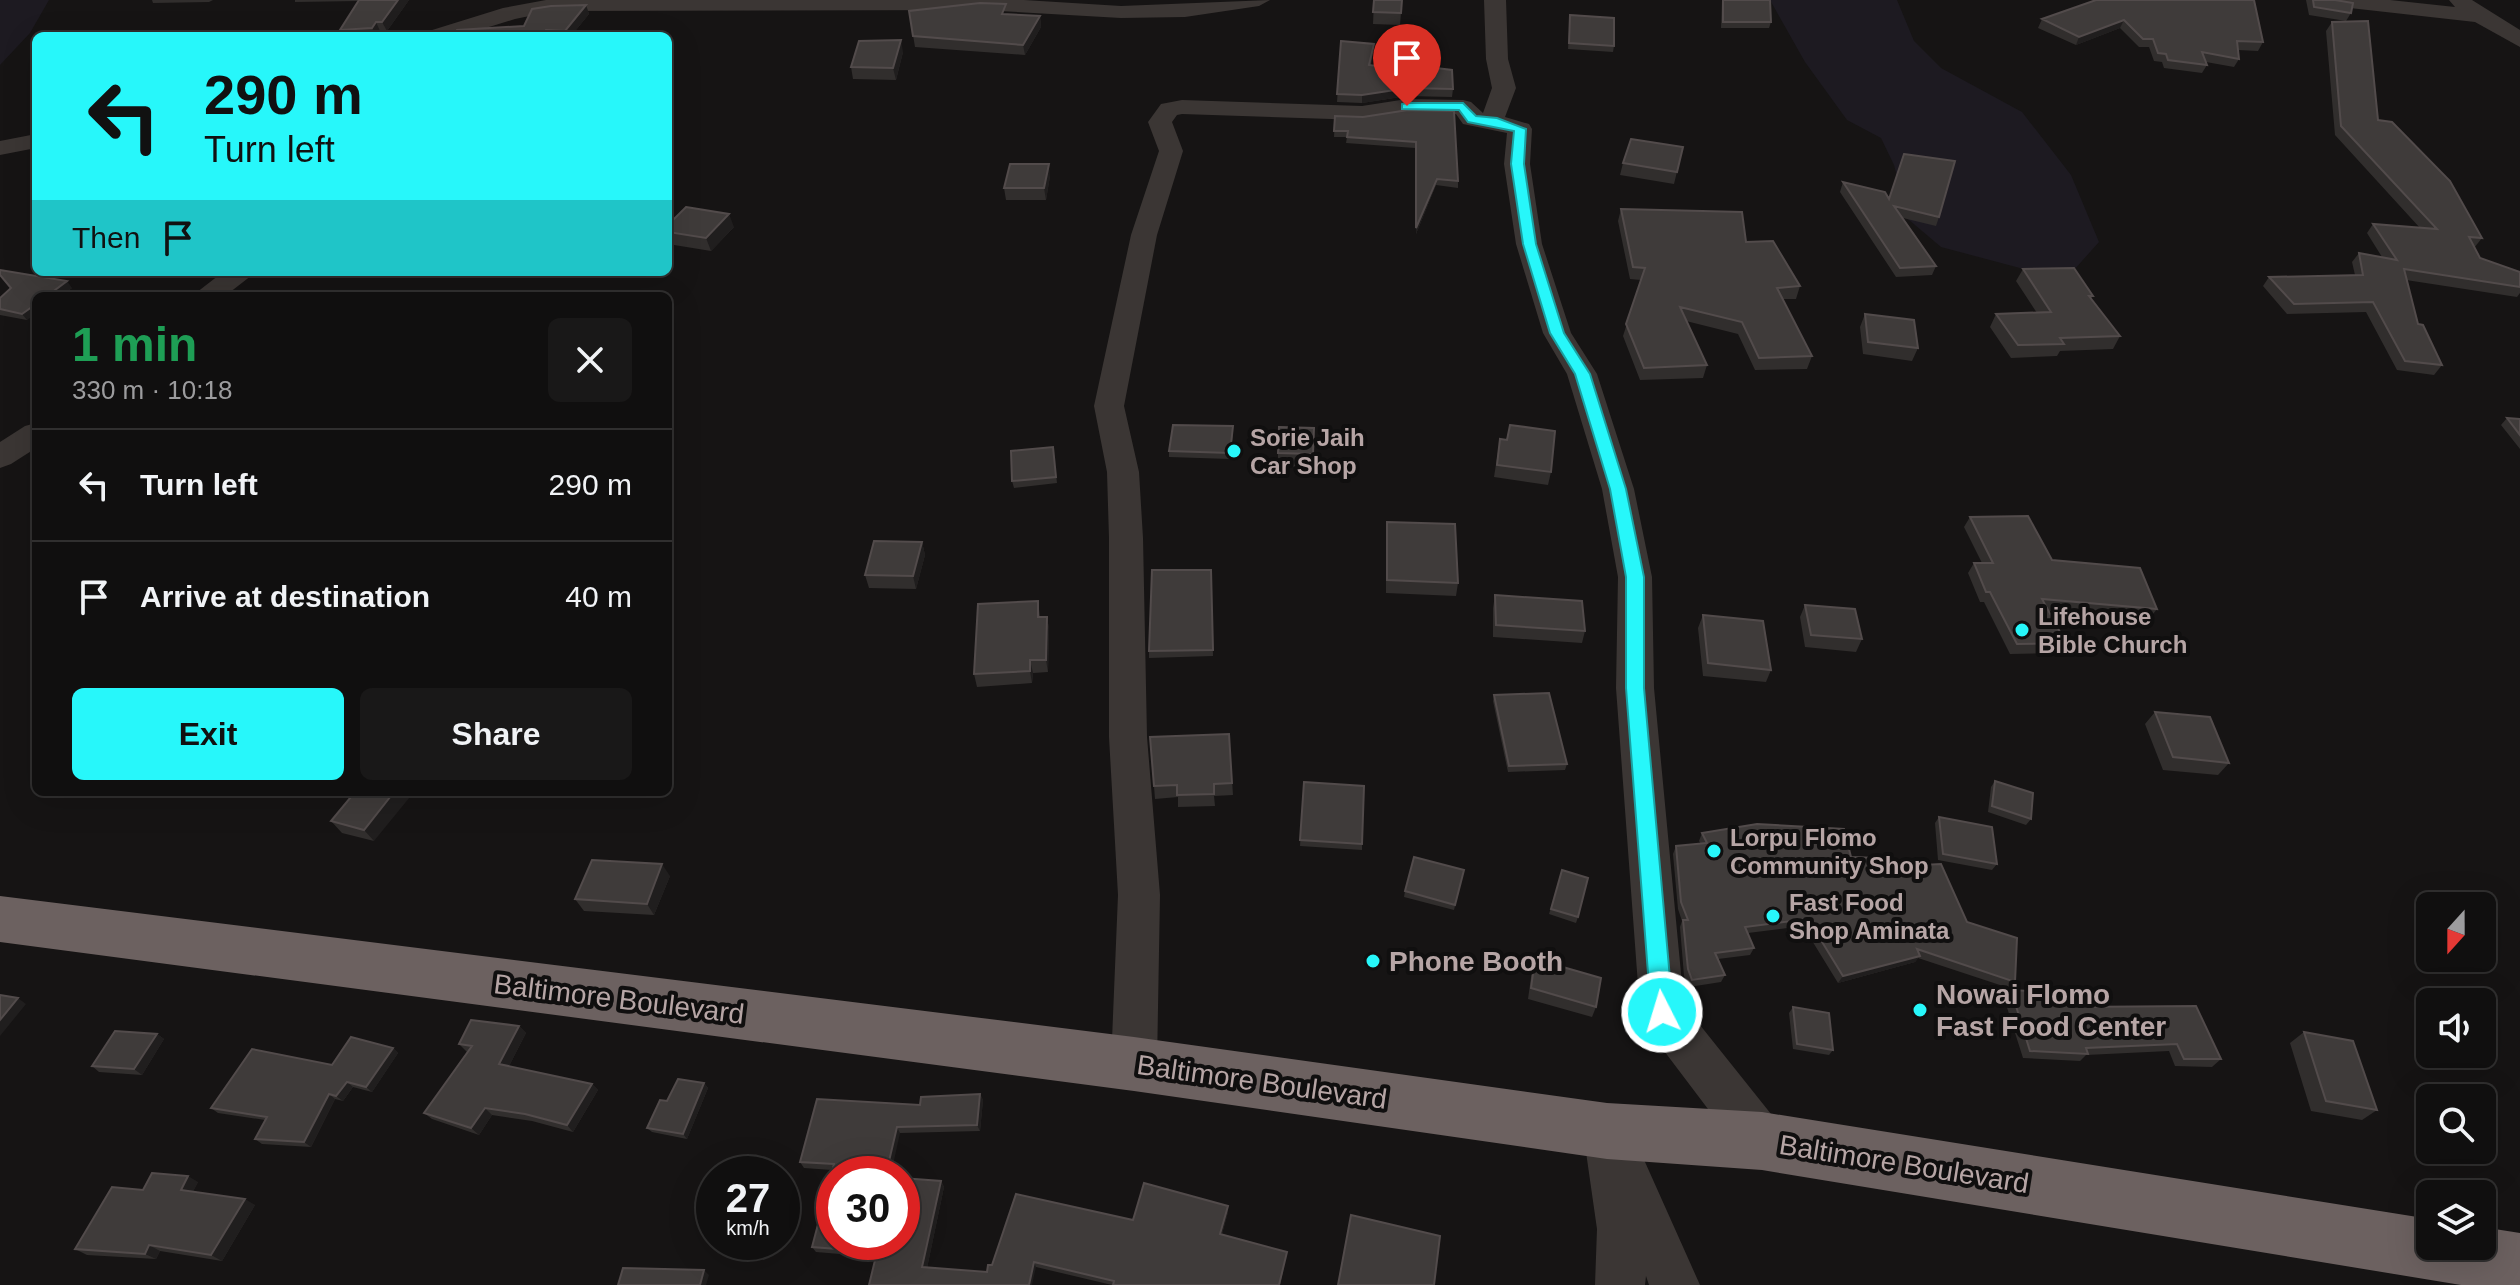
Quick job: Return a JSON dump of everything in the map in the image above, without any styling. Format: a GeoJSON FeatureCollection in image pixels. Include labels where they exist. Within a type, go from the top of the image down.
{"type":"FeatureCollection","features":[{"type":"Feature","properties":{"kind":"highway","name":"Baltimore Boulevard"},"geometry":{"type":"LineString","coordinates":[[0,919],[1134,1064],[1607,1131],[1762,1141],[2520,1264]]}},
{"type":"Feature","properties":{"kind":"street"},"geometry":{"type":"LineString","coordinates":[[449,32],[511,13],[554,5],[808,2],[982,4],[1121,12],[1185,11],[1259,0]]}},
{"type":"Feature","properties":{"kind":"street"},"geometry":{"type":"LineString","coordinates":[[1492,121],[1504,88],[1497,59],[1495,0]]}},
{"type":"Feature","properties":{"kind":"street"},"geometry":{"type":"LineString","coordinates":[[2332,0],[2467,8],[2520,40]]}},
{"type":"Feature","properties":{"kind":"street"},"geometry":{"type":"LineString","coordinates":[[440,32],[457,12]]}},
{"type":"Feature","properties":{"kind":"street"},"geometry":{"type":"LineString","coordinates":[[1134,1064],[1139,895],[1128,737],[1123,472],[1109,406],[1144,235],[1171,151],[1160,122],[1169,109],[1182,107],[1296,113],[1463,107],[1472,119],[1520,129],[1517,164],[1529,244],[1557,333],[1582,374],[1618,489],[1635,577],[1635,688],[1662,1012],[1762,1141]]}},
{"type":"Feature","properties":{"kind":"street"},"geometry":{"type":"LineString","coordinates":[[0,148],[32,142]]}},
{"type":"Feature","properties":{"kind":"street"},"geometry":{"type":"LineString","coordinates":[[212,292],[236,276]]}},
{"type":"Feature","properties":{"kind":"street"},"geometry":{"type":"LineString","coordinates":[[0,457],[32,436]]}},
{"type":"Feature","properties":{"kind":"street"},"geometry":{"type":"LineString","coordinates":[[1607,1131],[1622,1229],[1620,1285]]}},
{"type":"Feature","properties":{"kind":"street"},"geometry":{"type":"LineString","coordinates":[[1607,1131],[1675,1285]]}},
{"type":"Feature","properties":{"kind":"shaded area"},"geometry":{"type":"Polygon","coordinates":[[[0,0],[49,0],[30,33],[0,65],[0,0]]]}},
{"type":"Feature","properties":{"kind":"shaded area"},"geometry":{"type":"Polygon","coordinates":[[[1770,0],[1897,0],[1914,41],[1941,68],[2022,112],[2071,175],[2099,242],[2065,280],[1941,247],[1902,214],[1903,199],[1894,165],[1881,138],[1847,120],[1805,62],[1770,0]]]}},
{"type":"Feature","properties":{"kind":"building"},"geometry":{"type":"Polygon","coordinates":[[[359,0],[398,0],[382,22],[376,22],[372,28],[340,30],[359,0]]]}},
{"type":"Feature","properties":{"kind":"building"},"geometry":{"type":"Polygon","coordinates":[[[1374,0],[1402,0],[1401,13],[1373,12],[1374,0]]]}},
{"type":"Feature","properties":{"kind":"building"},"geometry":{"type":"Polygon","coordinates":[[[1723,0],[1770,0],[1771,22],[1723,22],[1723,0]]]}},
{"type":"Feature","properties":{"kind":"building"},"geometry":{"type":"Polygon","coordinates":[[[2096,0],[2254,0],[2263,42],[2237,41],[2239,59],[2202,52],[2207,65],[2168,60],[2166,54],[2158,53],[2153,39],[2143,39],[2124,20],[2079,37],[2042,19],[2096,0]]]}},
{"type":"Feature","properties":{"kind":"building"},"geometry":{"type":"Polygon","coordinates":[[[2313,0],[2353,3],[2351,13],[2314,7],[2313,0]]]}},
{"type":"Feature","properties":{"kind":"building"},"geometry":{"type":"Polygon","coordinates":[[[980,3],[1006,4],[1002,14],[1040,16],[1023,45],[913,36],[909,11],[980,3]]]}},
{"type":"Feature","properties":{"kind":"building"},"geometry":{"type":"Polygon","coordinates":[[[586,5],[565,31],[456,32],[524,26],[532,9],[586,5]]]}},
{"type":"Feature","properties":{"kind":"building"},"geometry":{"type":"Polygon","coordinates":[[[1570,15],[1614,18],[1614,46],[1569,43],[1570,15]]]}},
{"type":"Feature","properties":{"kind":"building"},"geometry":{"type":"Polygon","coordinates":[[[2368,21],[2378,120],[2392,122],[2450,181],[2482,238],[2469,237],[2480,258],[2520,272],[2520,287],[2404,269],[2418,324],[2423,325],[2442,365],[2405,361],[2373,302],[2294,304],[2269,277],[2363,275],[2359,253],[2397,260],[2373,224],[2437,229],[2341,126],[2332,22],[2368,21]]]}},
{"type":"Feature","properties":{"kind":"building"},"geometry":{"type":"Polygon","coordinates":[[[901,40],[893,68],[851,67],[859,41],[901,40]]]}},
{"type":"Feature","properties":{"kind":"building"},"geometry":{"type":"Polygon","coordinates":[[[1341,41],[1374,44],[1369,65],[1425,73],[1428,67],[1452,70],[1453,89],[1408,88],[1362,95],[1337,94],[1341,41]]]}},
{"type":"Feature","properties":{"kind":"building"},"geometry":{"type":"Polygon","coordinates":[[[1408,110],[1454,111],[1458,181],[1437,179],[1416,228],[1416,142],[1347,137],[1348,131],[1334,131],[1335,116],[1363,117],[1408,110]]]}},
{"type":"Feature","properties":{"kind":"building"},"geometry":{"type":"Polygon","coordinates":[[[1631,139],[1683,147],[1677,172],[1623,163],[1631,139]]]}},
{"type":"Feature","properties":{"kind":"building"},"geometry":{"type":"Polygon","coordinates":[[[1904,154],[1955,161],[1939,217],[1894,206],[1936,266],[1900,268],[1843,182],[1885,192],[1889,199],[1904,154]]]}},
{"type":"Feature","properties":{"kind":"building"},"geometry":{"type":"Polygon","coordinates":[[[1010,164],[1049,164],[1044,188],[1004,188],[1010,164]]]}},
{"type":"Feature","properties":{"kind":"building"},"geometry":{"type":"Polygon","coordinates":[[[686,207],[729,214],[706,238],[672,233],[672,221],[686,207]]]}},
{"type":"Feature","properties":{"kind":"building"},"geometry":{"type":"Polygon","coordinates":[[[1621,209],[1742,212],[1746,242],[1773,241],[1800,286],[1777,288],[1812,356],[1759,358],[1742,322],[1680,307],[1707,365],[1644,368],[1626,324],[1645,268],[1633,267],[1621,209]]]}},
{"type":"Feature","properties":{"kind":"building"},"geometry":{"type":"Polygon","coordinates":[[[2074,268],[2093,296],[2089,296],[2120,336],[2060,338],[2064,344],[2018,345],[1996,314],[2051,312],[2023,269],[2074,268]]]}},
{"type":"Feature","properties":{"kind":"building"},"geometry":{"type":"Polygon","coordinates":[[[0,270],[67,281],[52,292],[32,292],[32,307],[22,314],[0,309],[0,298],[11,288],[0,275],[0,270]]]}},
{"type":"Feature","properties":{"kind":"building"},"geometry":{"type":"Polygon","coordinates":[[[1865,314],[1914,320],[1918,348],[1868,342],[1865,314]]]}},
{"type":"Feature","properties":{"kind":"building"},"geometry":{"type":"Polygon","coordinates":[[[2507,418],[2520,419],[2520,435],[2507,418]]]}},
{"type":"Feature","properties":{"kind":"building"},"geometry":{"type":"Polygon","coordinates":[[[1173,425],[1233,426],[1230,453],[1169,451],[1173,425]]]}},
{"type":"Feature","properties":{"kind":"building"},"geometry":{"type":"Polygon","coordinates":[[[1510,425],[1555,431],[1551,472],[1497,465],[1500,439],[1507,440],[1510,425]]]}},
{"type":"Feature","properties":{"kind":"building"},"geometry":{"type":"Polygon","coordinates":[[[1279,427],[1314,428],[1313,454],[1278,453],[1279,427]]]}},
{"type":"Feature","properties":{"kind":"building"},"geometry":{"type":"Polygon","coordinates":[[[1053,447],[1056,477],[1012,481],[1011,451],[1053,447]]]}},
{"type":"Feature","properties":{"kind":"building"},"geometry":{"type":"Polygon","coordinates":[[[2028,516],[2052,560],[2140,568],[2157,609],[2042,599],[2066,643],[2017,644],[1990,592],[1986,592],[1974,563],[1993,563],[1970,517],[2028,516]]]}},
{"type":"Feature","properties":{"kind":"building"},"geometry":{"type":"Polygon","coordinates":[[[1387,522],[1455,524],[1458,583],[1387,580],[1387,522]]]}},
{"type":"Feature","properties":{"kind":"building"},"geometry":{"type":"Polygon","coordinates":[[[874,541],[922,542],[913,576],[865,575],[874,541]]]}},
{"type":"Feature","properties":{"kind":"building"},"geometry":{"type":"Polygon","coordinates":[[[1152,570],[1211,570],[1213,650],[1149,651],[1152,570]]]}},
{"type":"Feature","properties":{"kind":"building"},"geometry":{"type":"Polygon","coordinates":[[[1495,595],[1582,601],[1585,631],[1496,625],[1495,595]]]}},
{"type":"Feature","properties":{"kind":"building"},"geometry":{"type":"Polygon","coordinates":[[[1038,601],[1038,617],[1047,617],[1046,660],[1030,660],[1030,671],[974,674],[978,604],[1038,601]]]}},
{"type":"Feature","properties":{"kind":"building"},"geometry":{"type":"Polygon","coordinates":[[[1805,605],[1855,609],[1862,639],[1811,635],[1805,605]]]}},
{"type":"Feature","properties":{"kind":"building"},"geometry":{"type":"Polygon","coordinates":[[[1703,615],[1763,621],[1771,670],[1708,663],[1703,615]]]}},
{"type":"Feature","properties":{"kind":"building"},"geometry":{"type":"Polygon","coordinates":[[[1549,693],[1567,764],[1509,766],[1494,695],[1549,693]]]}},
{"type":"Feature","properties":{"kind":"building"},"geometry":{"type":"Polygon","coordinates":[[[2155,712],[2210,717],[2229,763],[2173,757],[2155,712]]]}},
{"type":"Feature","properties":{"kind":"building"},"geometry":{"type":"Polygon","coordinates":[[[1229,734],[1232,783],[1214,784],[1214,794],[1177,795],[1177,785],[1154,786],[1150,737],[1229,734]]]}},
{"type":"Feature","properties":{"kind":"building"},"geometry":{"type":"Polygon","coordinates":[[[1995,781],[2033,793],[2031,819],[1992,806],[1995,781]]]}},
{"type":"Feature","properties":{"kind":"building"},"geometry":{"type":"Polygon","coordinates":[[[1304,782],[1364,786],[1362,844],[1300,840],[1304,782]]]}},
{"type":"Feature","properties":{"kind":"building"},"geometry":{"type":"Polygon","coordinates":[[[352,796],[391,796],[364,830],[331,821],[352,796]]]}},
{"type":"Feature","properties":{"kind":"building"},"geometry":{"type":"Polygon","coordinates":[[[1939,817],[1992,827],[1997,864],[1943,854],[1939,817]]]}},
{"type":"Feature","properties":{"kind":"building"},"geometry":{"type":"Polygon","coordinates":[[[1757,824],[1844,829],[1851,857],[1877,858],[1880,867],[1941,864],[1967,922],[2017,938],[2015,982],[1917,949],[1920,956],[1843,976],[1808,919],[1745,927],[1754,948],[1715,953],[1725,975],[1692,980],[1683,920],[1688,920],[1681,902],[1676,846],[1707,843],[1702,833],[1757,824]]]}},
{"type":"Feature","properties":{"kind":"building"},"geometry":{"type":"Polygon","coordinates":[[[1414,857],[1464,870],[1455,905],[1405,891],[1414,857]]]}},
{"type":"Feature","properties":{"kind":"building"},"geometry":{"type":"Polygon","coordinates":[[[592,860],[662,864],[647,904],[575,899],[592,860]]]}},
{"type":"Feature","properties":{"kind":"building"},"geometry":{"type":"Polygon","coordinates":[[[1562,870],[1588,878],[1578,917],[1551,909],[1562,870]]]}},
{"type":"Feature","properties":{"kind":"building"},"geometry":{"type":"Polygon","coordinates":[[[1535,959],[1601,978],[1596,1007],[1531,988],[1535,959]]]}},
{"type":"Feature","properties":{"kind":"building"},"geometry":{"type":"Polygon","coordinates":[[[2011,990],[2067,993],[2072,1007],[2196,1006],[2221,1059],[2184,1059],[2177,1044],[2086,1048],[2088,1054],[2030,1051],[2011,990]]]}},
{"type":"Feature","properties":{"kind":"building"},"geometry":{"type":"Polygon","coordinates":[[[0,995],[18,998],[0,1020],[0,995]]]}},
{"type":"Feature","properties":{"kind":"building"},"geometry":{"type":"Polygon","coordinates":[[[1793,1007],[1829,1013],[1833,1050],[1797,1044],[1793,1007]]]}},
{"type":"Feature","properties":{"kind":"building"},"geometry":{"type":"Polygon","coordinates":[[[471,1020],[519,1026],[499,1064],[592,1084],[567,1125],[485,1108],[471,1128],[424,1113],[472,1046],[459,1044],[471,1020]]]}},
{"type":"Feature","properties":{"kind":"building"},"geometry":{"type":"Polygon","coordinates":[[[115,1031],[157,1034],[134,1069],[92,1066],[115,1031]]]}},
{"type":"Feature","properties":{"kind":"building"},"geometry":{"type":"Polygon","coordinates":[[[2304,1032],[2353,1041],[2377,1110],[2326,1101],[2304,1032]]]}},
{"type":"Feature","properties":{"kind":"building"},"geometry":{"type":"Polygon","coordinates":[[[351,1037],[393,1048],[366,1087],[347,1082],[336,1096],[329,1094],[304,1142],[255,1139],[267,1117],[211,1108],[252,1049],[332,1065],[351,1037]]]}},
{"type":"Feature","properties":{"kind":"building"},"geometry":{"type":"Polygon","coordinates":[[[678,1079],[704,1083],[683,1134],[647,1128],[660,1100],[667,1101],[678,1079]]]}},
{"type":"Feature","properties":{"kind":"building"},"geometry":{"type":"Polygon","coordinates":[[[980,1094],[977,1125],[897,1127],[890,1156],[816,1156],[816,1163],[800,1162],[817,1099],[920,1105],[921,1097],[980,1094]]]}},
{"type":"Feature","properties":{"kind":"building"},"geometry":{"type":"Polygon","coordinates":[[[152,1173],[188,1176],[181,1190],[245,1199],[211,1255],[149,1245],[145,1254],[75,1249],[112,1187],[143,1190],[152,1173]]]}},
{"type":"Feature","properties":{"kind":"building"},"geometry":{"type":"Polygon","coordinates":[[[920,1179],[941,1181],[922,1267],[987,1272],[1016,1194],[1133,1220],[1144,1183],[1228,1206],[1220,1234],[1287,1252],[1279,1285],[1113,1285],[1114,1281],[1034,1262],[1029,1285],[869,1285],[875,1260],[920,1260],[920,1179]]]}},
{"type":"Feature","properties":{"kind":"building"},"geometry":{"type":"Polygon","coordinates":[[[1351,1215],[1440,1236],[1434,1285],[1338,1285],[1351,1215]]]}},
{"type":"Feature","properties":{"kind":"building"},"geometry":{"type":"Polygon","coordinates":[[[623,1268],[704,1270],[700,1285],[618,1285],[623,1268]]]}},
{"type":"Feature","properties":{"kind":"place","name":"Sorie Jaih Car Shop"},"geometry":{"type":"Point","coordinates":[1234,451]}},
{"type":"Feature","properties":{"kind":"place","name":"Lifehouse Bible Church"},"geometry":{"type":"Point","coordinates":[2022,630]}},
{"type":"Feature","properties":{"kind":"place","name":"Lorpu Flomo Community Shop"},"geometry":{"type":"Point","coordinates":[1714,851]}},
{"type":"Feature","properties":{"kind":"place","name":"Fast Food Shop Aminata"},"geometry":{"type":"Point","coordinates":[1773,916]}},
{"type":"Feature","properties":{"kind":"place","name":"Phone Booth"},"geometry":{"type":"Point","coordinates":[1373,961]}},
{"type":"Feature","properties":{"kind":"place","name":"Nowai Flomo Fast Food Center"},"geometry":{"type":"Point","coordinates":[1920,1010]}},
{"type":"Feature","properties":{"kind":"route"},"geometry":{"type":"LineString","coordinates":[[1407,106],[1463,107],[1472,119],[1520,129],[1517,164],[1529,244],[1557,333],[1582,374],[1618,489],[1635,577],[1635,688],[1662,1012]]}}]}
